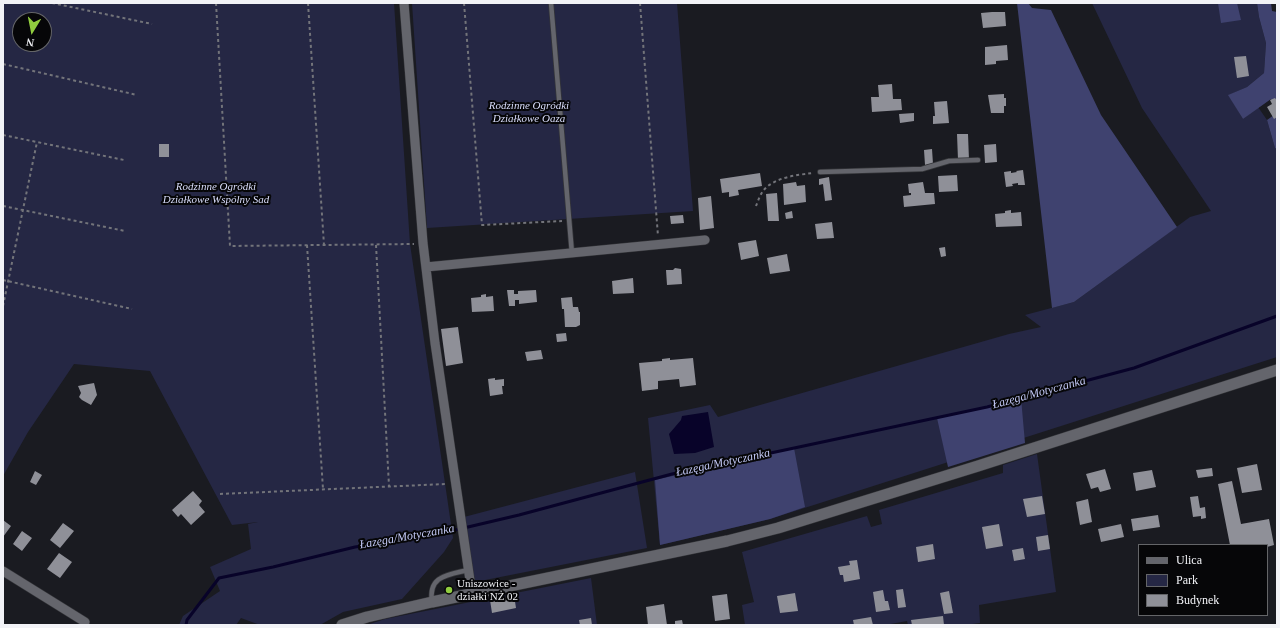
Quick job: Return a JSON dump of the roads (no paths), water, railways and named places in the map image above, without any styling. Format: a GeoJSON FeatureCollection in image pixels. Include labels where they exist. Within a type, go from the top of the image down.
{"type":"FeatureCollection","features":[{"type":"Feature","properties":{"kind":"street"},"geometry":{"type":"LineString","coordinates":[[404,3],[423,243],[455,483],[472,594]]}},
{"type":"Feature","properties":{"kind":"street"},"geometry":{"type":"LineString","coordinates":[[426,267],[705,240]]}},
{"type":"Feature","properties":{"kind":"street"},"geometry":{"type":"LineString","coordinates":[[342,625],[367,617],[432,602],[727,541],[778,528],[978,466],[1277,370]]}},
{"type":"Feature","properties":{"kind":"street"},"geometry":{"type":"LineString","coordinates":[[3,571],[85,622]]}},
{"type":"Feature","properties":{"kind":"lane"},"geometry":{"type":"LineString","coordinates":[[551,3],[572,254]]}},
{"type":"Feature","properties":{"kind":"lane"},"geometry":{"type":"LineString","coordinates":[[820,172],[922,169],[949,161],[978,160]]}},
{"type":"Feature","properties":{"kind":"lane"},"geometry":{"type":"LineString","coordinates":[[432,602],[431,594],[433,586],[437,580],[447,575],[468,570]]}},
{"type":"Feature","properties":{"kind":"waterway","name":"Łazęga/Motyczanka"},"geometry":{"type":"LineString","coordinates":[[186,625],[187,620],[219,578],[273,567],[355,547],[434,535],[519,515],[672,474],[987,407],[1134,368],[1277,316]]}},
{"type":"Feature","properties":{"kind":"place","name":"Uniszowice - działki NŻ 02"},"geometry":{"type":"Point","coordinates":[449,590]}},
{"type":"Feature","properties":{"kind":"park label","name":"Rodzinne Ogródki Działkowe Oaza"},"geometry":{"type":"Point","coordinates":[529,112]}},
{"type":"Feature","properties":{"kind":"park label","name":"Rodzinne Ogródki Działkowe Wspólny Sad"},"geometry":{"type":"Point","coordinates":[216,193]}}]}
